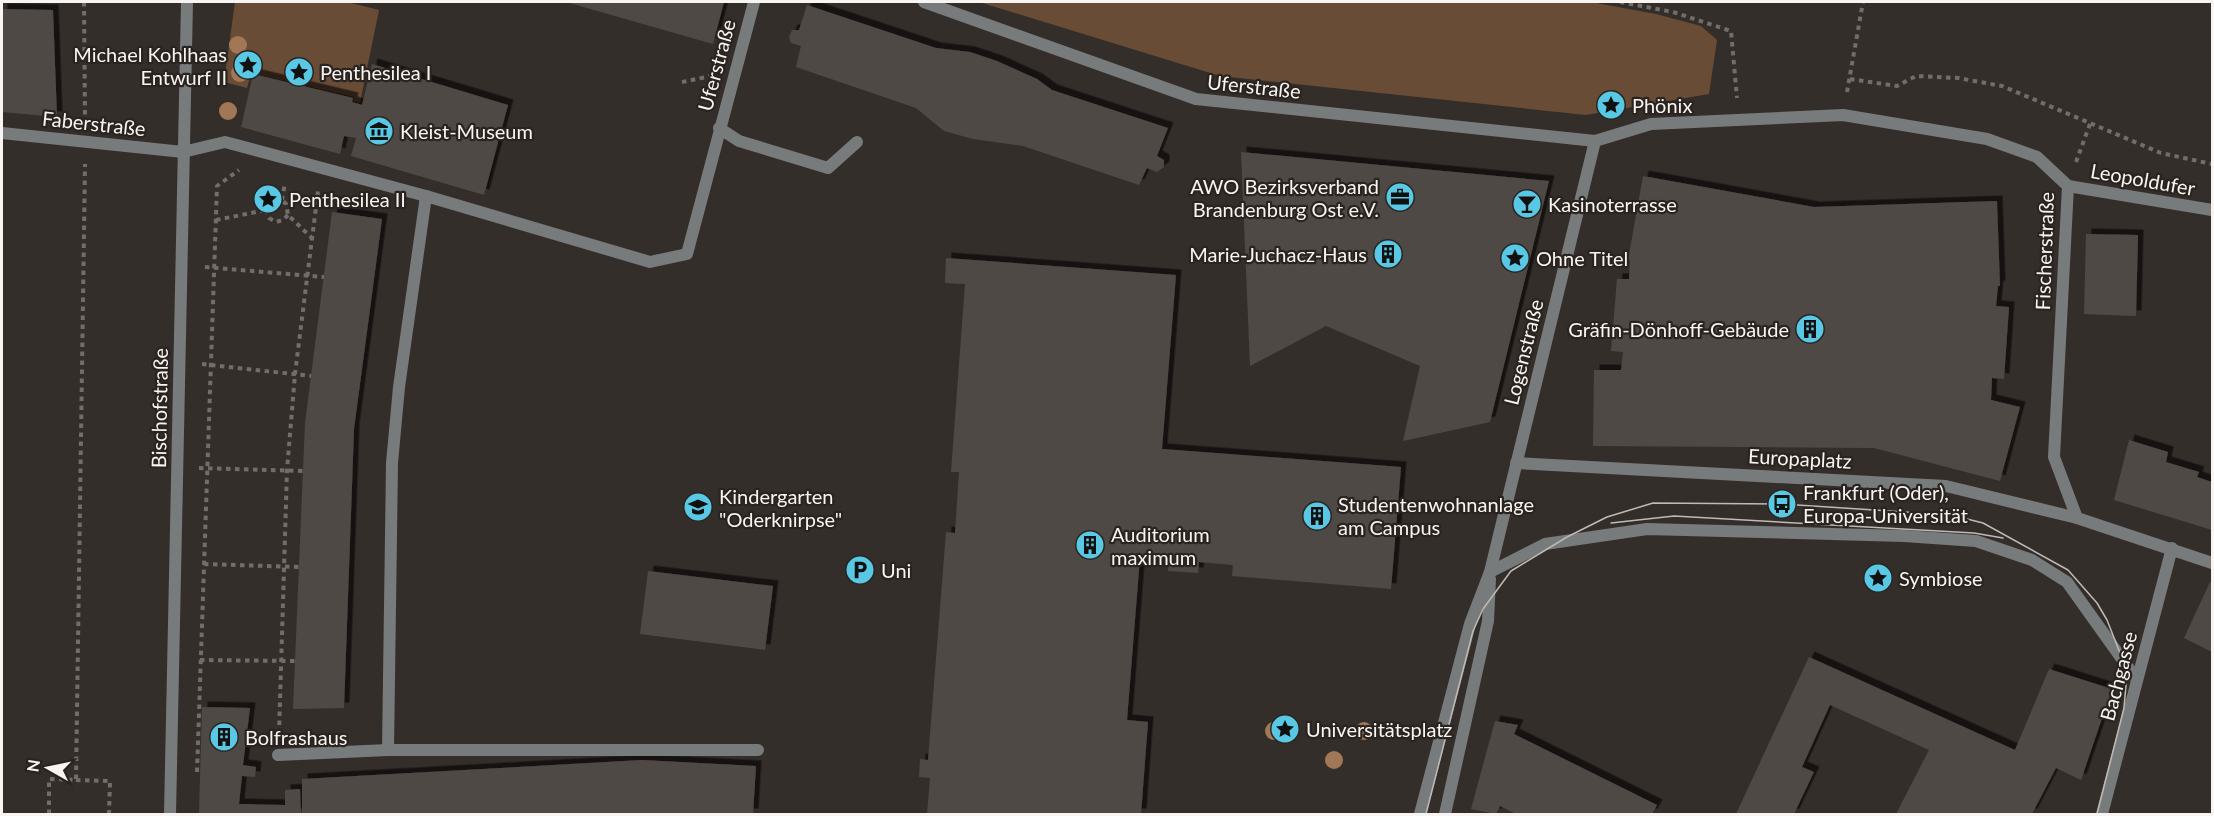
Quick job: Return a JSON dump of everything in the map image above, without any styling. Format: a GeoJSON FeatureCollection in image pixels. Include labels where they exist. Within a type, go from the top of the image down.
{"type":"FeatureCollection","features":[{"type":"Feature","properties":{"kind":"street","name":"Bischofstraße"},"geometry":{"type":"LineString","coordinates":[[170,814],[187,2]]}},
{"type":"Feature","properties":{"kind":"street","name":"Uferstraße"},"geometry":{"type":"LineString","coordinates":[[754,2],[719,128],[739,141],[828,168],[857,142]]}},
{"type":"Feature","properties":{"kind":"street","name":"Uferstraße"},"geometry":{"type":"LineString","coordinates":[[924,2],[1196,99],[1594,141]]}},
{"type":"Feature","properties":{"kind":"street","name":"Fischerstraße"},"geometry":{"type":"LineString","coordinates":[[1594,141],[1651,124],[1843,115],[1987,139],[2037,157],[2068,186],[2054,457],[2078,518]]}},
{"type":"Feature","properties":{"kind":"street","name":"Faberstraße"},"geometry":{"type":"LineString","coordinates":[[2,133],[183,152],[225,142],[426,196],[650,262],[687,254],[719,128]]}},
{"type":"Feature","properties":{"kind":"street","name":"Logenstraße"},"geometry":{"type":"LineString","coordinates":[[1420,814],[1470,624],[1490,572],[1594,141]]}},
{"type":"Feature","properties":{"kind":"street","name":"Leopoldufer"},"geometry":{"type":"LineString","coordinates":[[2068,186],[2212,210]]}},
{"type":"Feature","properties":{"kind":"street"},"geometry":{"type":"LineString","coordinates":[[388,750],[392,463],[399,387],[426,196]]}},
{"type":"Feature","properties":{"kind":"street","name":"Europaplatz"},"geometry":{"type":"LineString","coordinates":[[1516,462],[1946,486],[2078,518]]}},
{"type":"Feature","properties":{"kind":"street"},"geometry":{"type":"LineString","coordinates":[[2078,518],[2212,563]]}},
{"type":"Feature","properties":{"kind":"street"},"geometry":{"type":"LineString","coordinates":[[1490,572],[1545,544],[1647,529],[1904,536],[1976,541],[2032,560],[2067,582],[2137,680]]}},
{"type":"Feature","properties":{"kind":"street","name":"Bachgasse"},"geometry":{"type":"LineString","coordinates":[[2102,814],[2172,548]]}},
{"type":"Feature","properties":{"kind":"street","name":"Logenstraße"},"geometry":{"type":"LineString","coordinates":[[1445,814],[1488,621],[1490,572]]}},
{"type":"Feature","properties":{"kind":"street"},"geometry":{"type":"LineString","coordinates":[[278,755],[388,750],[758,750]]}},
{"type":"Feature","properties":{"kind":"path"},"geometry":{"type":"LineString","coordinates":[[76,780],[85,141],[84,2]]}},
{"type":"Feature","properties":{"kind":"path"},"geometry":{"type":"LineString","coordinates":[[1620,2],[1673,12],[1731,31],[1739,120]]}},
{"type":"Feature","properties":{"kind":"path"},"geometry":{"type":"LineString","coordinates":[[1852,67],[1863,2]]}},
{"type":"Feature","properties":{"kind":"path"},"geometry":{"type":"LineString","coordinates":[[1850,79],[1897,86],[1916,75],[1958,78],[2002,86],[2161,153],[2212,164]]}},
{"type":"Feature","properties":{"kind":"path"},"geometry":{"type":"LineString","coordinates":[[2082,143],[2090,124]]}},
{"type":"Feature","properties":{"kind":"path"},"geometry":{"type":"LineString","coordinates":[[197,781],[217,186],[239,170],[251,173]]}},
{"type":"Feature","properties":{"kind":"path"},"geometry":{"type":"LineString","coordinates":[[274,179],[296,184]]}},
{"type":"Feature","properties":{"kind":"path"},"geometry":{"type":"LineString","coordinates":[[282,200],[285,182]]}},
{"type":"Feature","properties":{"kind":"path"},"geometry":{"type":"LineString","coordinates":[[278,755],[287,470],[295,375],[318,190],[307,187]]}},
{"type":"Feature","properties":{"kind":"path"},"geometry":{"type":"LineString","coordinates":[[288,215],[276,222],[269,218],[266,210],[269,202],[276,199],[282,200],[286,204],[288,215],[313,240]]}},
{"type":"Feature","properties":{"kind":"path"},"geometry":{"type":"LineString","coordinates":[[216,220],[266,210]]}},
{"type":"Feature","properties":{"kind":"path"},"geometry":{"type":"LineString","coordinates":[[214,267],[324,277]]}},
{"type":"Feature","properties":{"kind":"path"},"geometry":{"type":"LineString","coordinates":[[211,365],[311,376]]}},
{"type":"Feature","properties":{"kind":"path"},"geometry":{"type":"LineString","coordinates":[[208,469],[303,471]]}},
{"type":"Feature","properties":{"kind":"path"},"geometry":{"type":"LineString","coordinates":[[204,564],[299,567]]}},
{"type":"Feature","properties":{"kind":"path"},"geometry":{"type":"LineString","coordinates":[[201,660],[295,661]]}},
{"type":"Feature","properties":{"kind":"path"},"geometry":{"type":"LineString","coordinates":[[49,814],[49,779],[110,781],[109,814]]}},
{"type":"Feature","properties":{"kind":"shaded area"},"geometry":{"type":"Polygon","coordinates":[[[235,2],[347,2],[379,10],[360,103],[353,101],[354,97],[251,73],[247,88],[224,82],[235,2]]]}},
{"type":"Feature","properties":{"kind":"shaded area"},"geometry":{"type":"Polygon","coordinates":[[[979,2],[1591,2],[1656,14],[1701,26],[1717,40],[1709,94],[1586,115],[1220,76],[979,2]]]}},
{"type":"Feature","properties":{"kind":"building"},"geometry":{"type":"Polygon","coordinates":[[[566,2],[724,2],[713,44],[566,2]]]}},
{"type":"Feature","properties":{"kind":"building"},"geometry":{"type":"Polygon","coordinates":[[[807,5],[936,48],[970,52],[997,61],[1037,79],[1052,90],[1168,128],[1157,156],[1164,160],[1164,167],[1157,172],[1147,168],[1139,185],[1023,146],[973,139],[944,131],[916,108],[796,67],[801,46],[791,43],[789,37],[792,30],[799,30],[807,5]]]}},
{"type":"Feature","properties":{"kind":"building"},"geometry":{"type":"Polygon","coordinates":[[[2,9],[53,10],[57,117],[2,112],[2,9]]]}},
{"type":"Feature","properties":{"kind":"building","name":"Kleist-Museum"},"geometry":{"type":"Polygon","coordinates":[[[372,64],[508,105],[484,195],[351,156],[356,138],[344,136],[340,154],[241,127],[253,74],[353,98],[352,102],[362,105],[372,64]]]}},
{"type":"Feature","properties":{"kind":"building","name":"Marie-Juchacz-Haus"},"geometry":{"type":"Polygon","coordinates":[[[1241,152],[1549,181],[1490,422],[1403,441],[1420,366],[1326,326],[1250,366],[1241,152]]]}},
{"type":"Feature","properties":{"kind":"building","name":"Gräfin-Dönhoff-Gebäude"},"geometry":{"type":"Polygon","coordinates":[[[1643,176],[1814,207],[1997,201],[2000,286],[1998,286],[1996,306],[2009,307],[2004,379],[1992,378],[1991,400],[2020,407],[2000,481],[1874,448],[1593,446],[1594,370],[1621,370],[1623,352],[1611,351],[1617,279],[1629,279],[1630,260],[1628,260],[1643,176]]]}},
{"type":"Feature","properties":{"kind":"building"},"geometry":{"type":"Polygon","coordinates":[[[332,212],[382,219],[354,429],[344,708],[293,709],[305,423],[332,212]]]}},
{"type":"Feature","properties":{"kind":"building"},"geometry":{"type":"Polygon","coordinates":[[[2086,234],[2138,235],[2136,316],[2084,314],[2086,234]]]}},
{"type":"Feature","properties":{"kind":"building","name":"Auditorium maximum"},"geometry":{"type":"Polygon","coordinates":[[[946,258],[1176,275],[1162,449],[1401,467],[1391,589],[1232,576],[1233,565],[1199,562],[1198,573],[1168,571],[1169,559],[1140,557],[1127,720],[1148,722],[1141,814],[927,814],[930,778],[919,777],[920,759],[928,760],[946,532],[955,533],[959,472],[951,472],[965,284],[945,283],[946,258]]]}},
{"type":"Feature","properties":{"kind":"building"},"geometry":{"type":"Polygon","coordinates":[[[2129,440],[2168,452],[2166,462],[2199,472],[2197,477],[2212,482],[2212,530],[2114,500],[2129,440]]]}},
{"type":"Feature","properties":{"kind":"building"},"geometry":{"type":"Polygon","coordinates":[[[648,571],[773,586],[765,650],[640,634],[648,571]]]}},
{"type":"Feature","properties":{"kind":"building"},"geometry":{"type":"Polygon","coordinates":[[[2210,582],[2212,584],[2212,652],[2184,638],[2210,582]]]}},
{"type":"Feature","properties":{"kind":"building"},"geometry":{"type":"Polygon","coordinates":[[[1809,657],[2015,750],[2049,669],[2112,689],[2081,780],[2056,768],[2032,814],[1896,814],[1929,750],[1830,705],[1802,767],[1814,772],[1794,814],[1736,814],[1809,657]]]}},
{"type":"Feature","properties":{"kind":"building","name":"Bolfrashaus"},"geometry":{"type":"Polygon","coordinates":[[[202,707],[250,708],[243,765],[256,767],[255,777],[242,776],[239,804],[285,805],[285,790],[300,789],[301,814],[199,814],[202,707]]]}},
{"type":"Feature","properties":{"kind":"building"},"geometry":{"type":"Polygon","coordinates":[[[1495,721],[1518,725],[1514,734],[1657,805],[1652,814],[1516,814],[1500,806],[1496,814],[1471,809],[1495,721]]]}},
{"type":"Feature","properties":{"kind":"building"},"geometry":{"type":"Polygon","coordinates":[[[642,760],[756,766],[753,814],[302,814],[302,779],[642,760]]]}},
{"type":"Feature","properties":{"kind":"tram line"},"geometry":{"type":"LineString","coordinates":[[1426,814],[1473,631],[1483,609],[1511,571],[1567,537],[1607,517],[1653,503],[1782,504],[1951,515],[1983,523],[2068,570],[2097,603],[2107,620],[2122,658],[2126,685],[2124,708],[2097,814]]}},
{"type":"Feature","properties":{"kind":"tram line"},"geometry":{"type":"LineString","coordinates":[[1611,523],[1674,516],[1974,533],[2003,538]]}},
{"type":"Feature","properties":{"kind":"place","name":"Michael Kohlhaas Entwurf II"},"geometry":{"type":"Point","coordinates":[248,65]}},
{"type":"Feature","properties":{"kind":"place","name":"Penthesilea I"},"geometry":{"type":"Point","coordinates":[299,72]}},
{"type":"Feature","properties":{"kind":"place","name":"Phönix"},"geometry":{"type":"Point","coordinates":[1611,105]}},
{"type":"Feature","properties":{"kind":"place","name":"Kleist-Museum"},"geometry":{"type":"Point","coordinates":[379,131]}},
{"type":"Feature","properties":{"kind":"place","name":"AWO Bezirksverband Brandenburg Ost e.V."},"geometry":{"type":"Point","coordinates":[1400,197]}},
{"type":"Feature","properties":{"kind":"place","name":"Penthesilea II"},"geometry":{"type":"Point","coordinates":[268,199]}},
{"type":"Feature","properties":{"kind":"place","name":"Kasinoterrasse"},"geometry":{"type":"Point","coordinates":[1527,204]}},
{"type":"Feature","properties":{"kind":"place","name":"Marie-Juchacz-Haus"},"geometry":{"type":"Point","coordinates":[1388,254]}},
{"type":"Feature","properties":{"kind":"place","name":"Ohne Titel"},"geometry":{"type":"Point","coordinates":[1515,258]}},
{"type":"Feature","properties":{"kind":"place","name":"Gräfin-Dönhoff-Gebäude"},"geometry":{"type":"Point","coordinates":[1810,329]}},
{"type":"Feature","properties":{"kind":"place","name":"Frankfurt (Oder), Europa-Universität"},"geometry":{"type":"Point","coordinates":[1782,504]}},
{"type":"Feature","properties":{"kind":"place","name":"Kindergarten \"Oderknirpse\""},"geometry":{"type":"Point","coordinates":[698,507]}},
{"type":"Feature","properties":{"kind":"place","name":"Studentenwohnanlage am Campus"},"geometry":{"type":"Point","coordinates":[1317,516]}},
{"type":"Feature","properties":{"kind":"place","name":"Auditorium maximum"},"geometry":{"type":"Point","coordinates":[1090,545]}},
{"type":"Feature","properties":{"kind":"place","name":"Uni"},"geometry":{"type":"Point","coordinates":[860,570]}},
{"type":"Feature","properties":{"kind":"place","name":"Symbiose"},"geometry":{"type":"Point","coordinates":[1878,578]}},
{"type":"Feature","properties":{"kind":"place","name":"Universitätsplatz"},"geometry":{"type":"Point","coordinates":[1285,729]}},
{"type":"Feature","properties":{"kind":"place","name":"Bolfrashaus"},"geometry":{"type":"Point","coordinates":[224,737]}}]}
